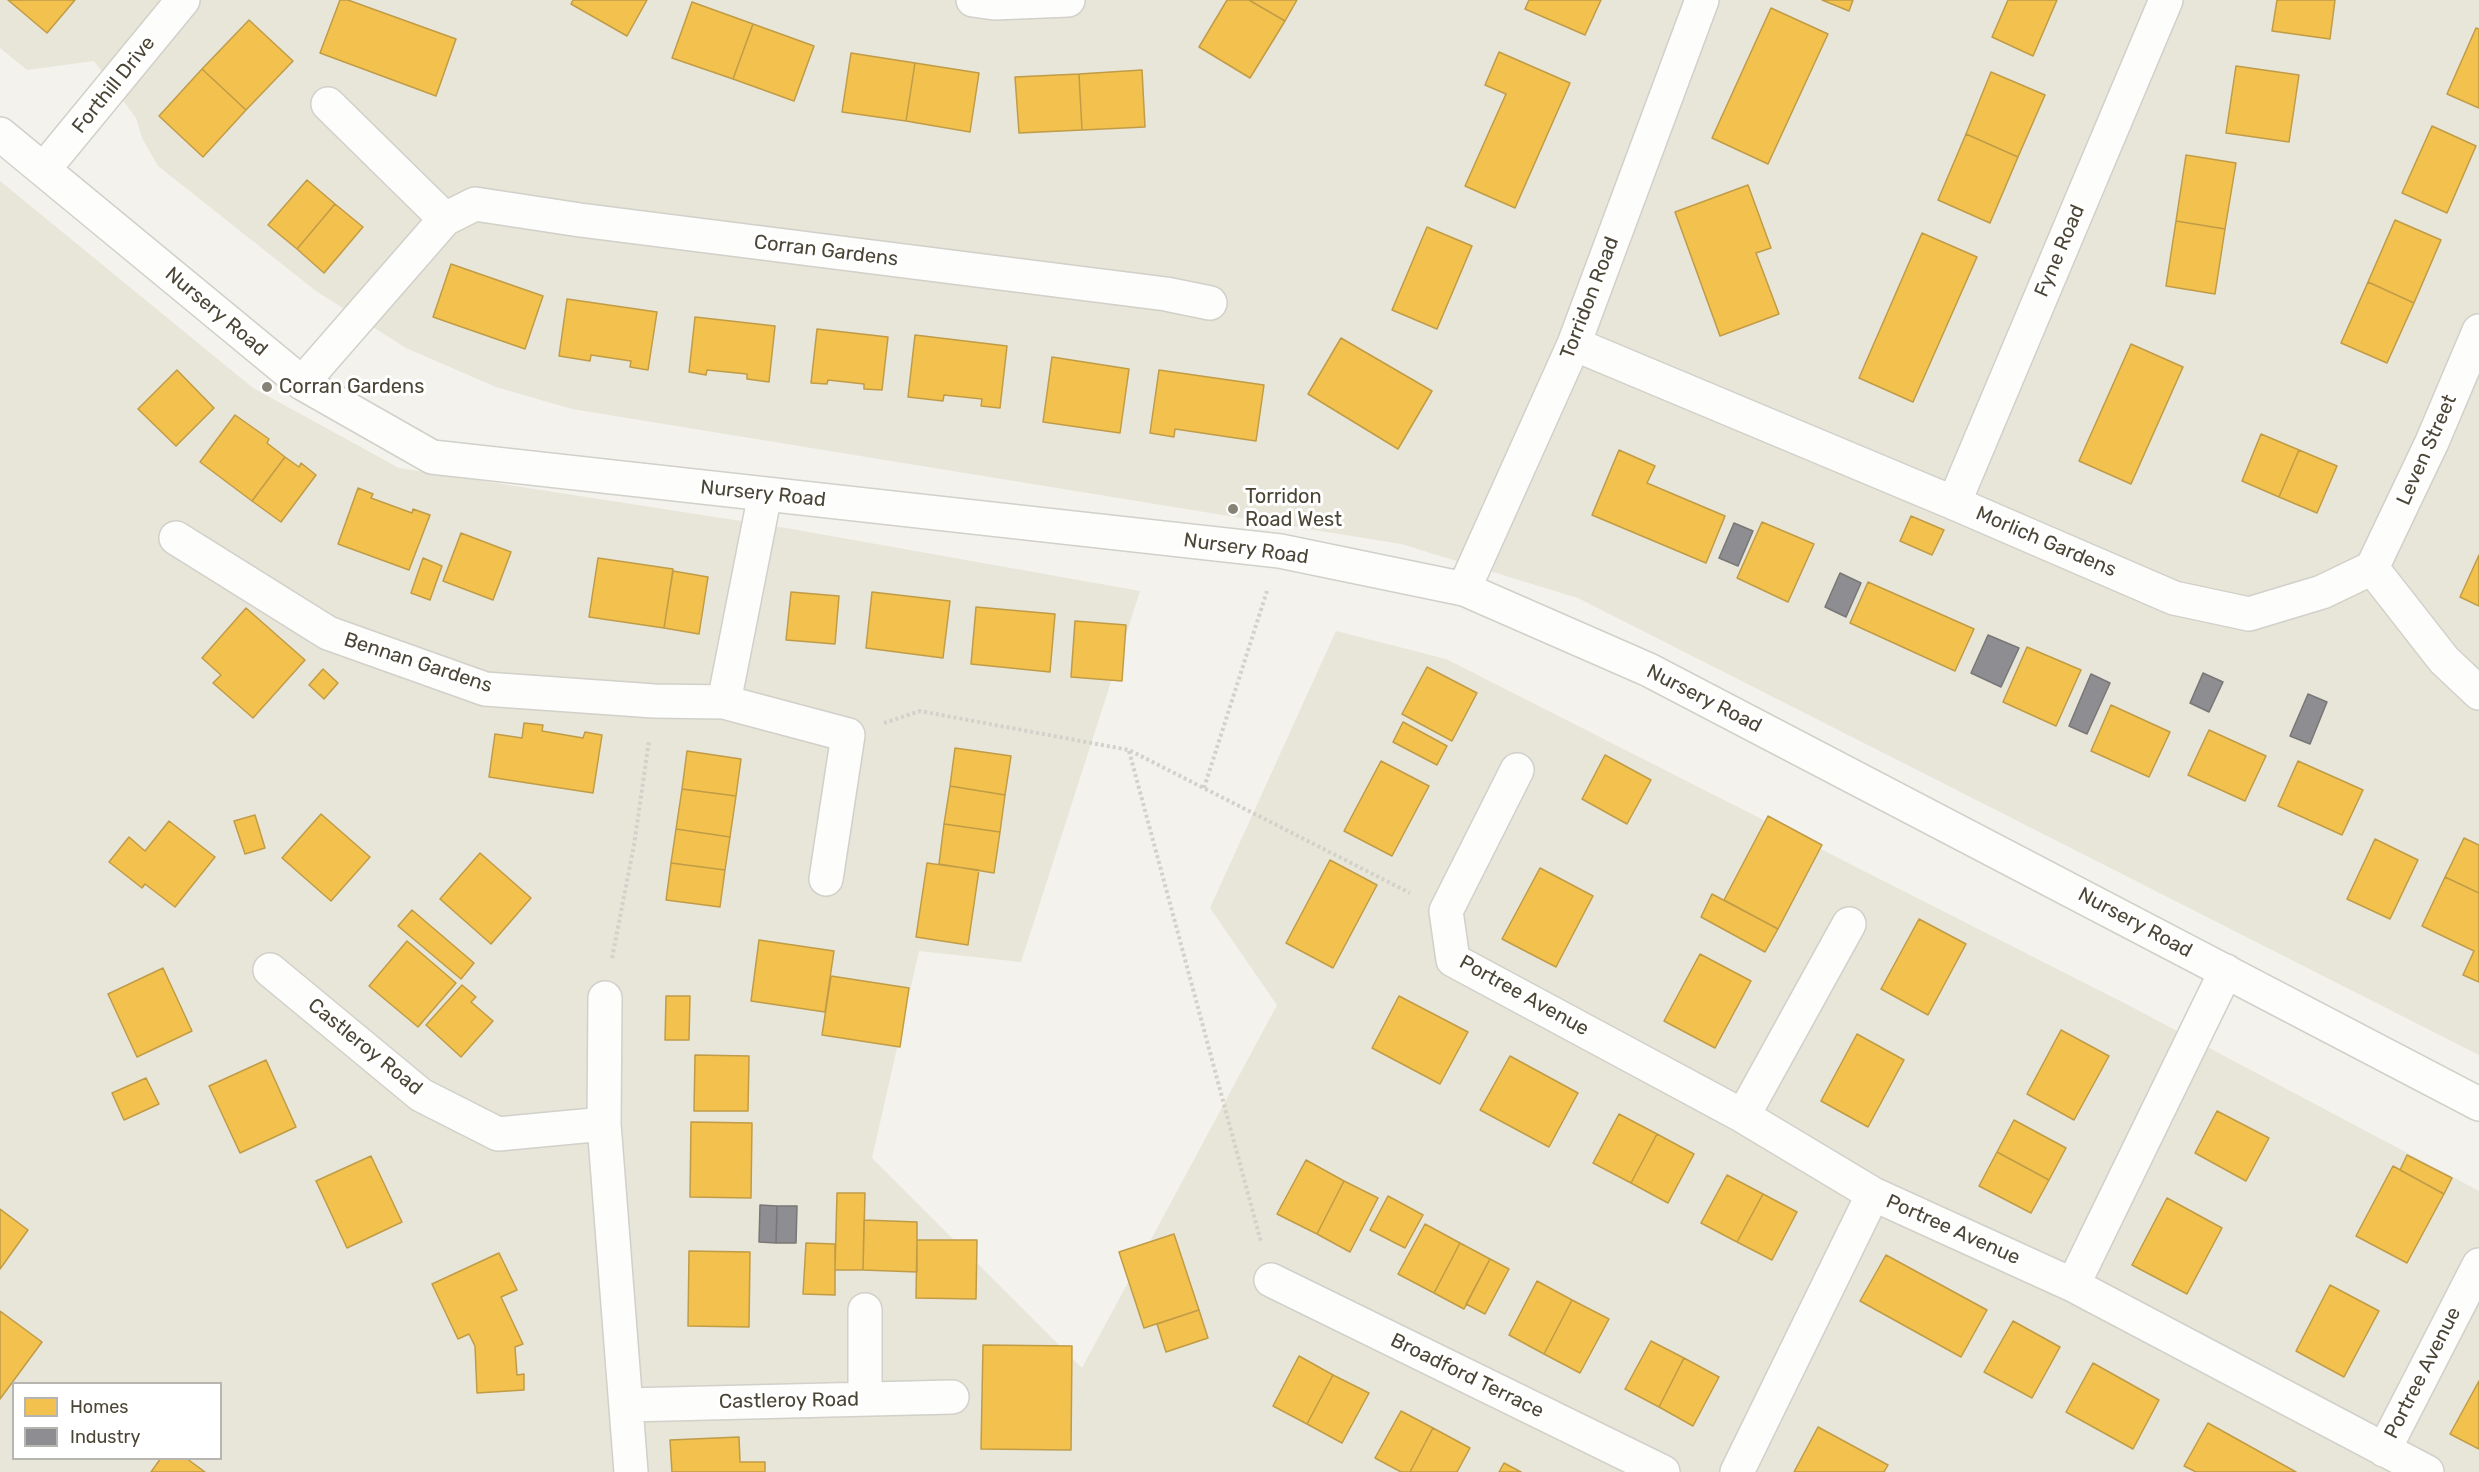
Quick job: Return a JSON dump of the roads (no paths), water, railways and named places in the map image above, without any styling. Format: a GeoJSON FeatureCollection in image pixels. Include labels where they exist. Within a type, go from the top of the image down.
{"type":"FeatureCollection","features":[{"type":"Feature","properties":{"kind":"street","name":"Forthill Drive"},"geometry":{"type":"LineString","coordinates":[[44,169],[183,0]]}},
{"type":"Feature","properties":{"kind":"street"},"geometry":{"type":"LineString","coordinates":[[973,0],[994,3],[1068,0]]}},
{"type":"Feature","properties":{"kind":"street","name":"Torridon Road"},"geometry":{"type":"LineString","coordinates":[[1464,589],[1574,344],[1702,0]]}},
{"type":"Feature","properties":{"kind":"street","name":"Fyne Road"},"geometry":{"type":"LineString","coordinates":[[1954,503],[2166,0]]}},
{"type":"Feature","properties":{"kind":"street"},"geometry":{"type":"LineString","coordinates":[[328,104],[445,219]]}},
{"type":"Feature","properties":{"kind":"street","name":"Nursery Road"},"geometry":{"type":"LineString","coordinates":[[0,134],[302,383],[432,457],[1280,550],[1464,589],[1649,670],[2479,1104]]}},
{"type":"Feature","properties":{"kind":"street","name":"Corran Gardens"},"geometry":{"type":"LineString","coordinates":[[302,383],[445,219],[475,204],[580,220],[1166,294],[1210,303]]}},
{"type":"Feature","properties":{"kind":"street","name":"Leven Street"},"geometry":{"type":"LineString","coordinates":[[2372,568],[2432,442],[2479,331]]}},
{"type":"Feature","properties":{"kind":"street","name":"Morlich Gardens"},"geometry":{"type":"LineString","coordinates":[[1574,344],[2174,598],[2248,614],[2322,592],[2372,568]]}},
{"type":"Feature","properties":{"kind":"street"},"geometry":{"type":"LineString","coordinates":[[724,702],[765,495]]}},
{"type":"Feature","properties":{"kind":"street","name":"Bennan Gardens"},"geometry":{"type":"LineString","coordinates":[[176,538],[328,633],[485,689],[654,701],[724,702],[848,735],[826,879]]}},
{"type":"Feature","properties":{"kind":"street"},"geometry":{"type":"LineString","coordinates":[[2372,568],[2444,660],[2479,693]]}},
{"type":"Feature","properties":{"kind":"street","name":"Portree Avenue"},"geometry":{"type":"LineString","coordinates":[[1517,770],[1446,911],[1453,960],[1743,1116],[1873,1194],[2073,1285],[2427,1472]]}},
{"type":"Feature","properties":{"kind":"street"},"geometry":{"type":"LineString","coordinates":[[1743,1116],[1849,924]]}},
{"type":"Feature","properties":{"kind":"street","name":"Castleroy Road"},"geometry":{"type":"LineString","coordinates":[[270,970],[421,1095],[498,1134],[604,1124]]}},
{"type":"Feature","properties":{"kind":"street"},"geometry":{"type":"LineString","coordinates":[[2073,1285],[2226,971]]}},
{"type":"Feature","properties":{"kind":"street"},"geometry":{"type":"LineString","coordinates":[[604,998],[604,1124],[631,1472]]}},
{"type":"Feature","properties":{"kind":"street"},"geometry":{"type":"LineString","coordinates":[[1737,1472],[1873,1194]]}},
{"type":"Feature","properties":{"kind":"street","name":"Portree Avenue"},"geometry":{"type":"LineString","coordinates":[[2384,1449],[2479,1265]]}},
{"type":"Feature","properties":{"kind":"street","name":"Broadford Terrace"},"geometry":{"type":"LineString","coordinates":[[1272,1280],[1663,1472]]}},
{"type":"Feature","properties":{"kind":"street"},"geometry":{"type":"LineString","coordinates":[[865,1310],[865,1399]]}},
{"type":"Feature","properties":{"kind":"street","name":"Castleroy Road"},"geometry":{"type":"LineString","coordinates":[[627,1405],[952,1397]]}},
{"type":"Feature","properties":{"kind":"place","name":"Corran Gardens"},"geometry":{"type":"Point","coordinates":[267,387]}},
{"type":"Feature","properties":{"kind":"place","name":"Torridon Road West"},"geometry":{"type":"Point","coordinates":[1233,509]}}]}
